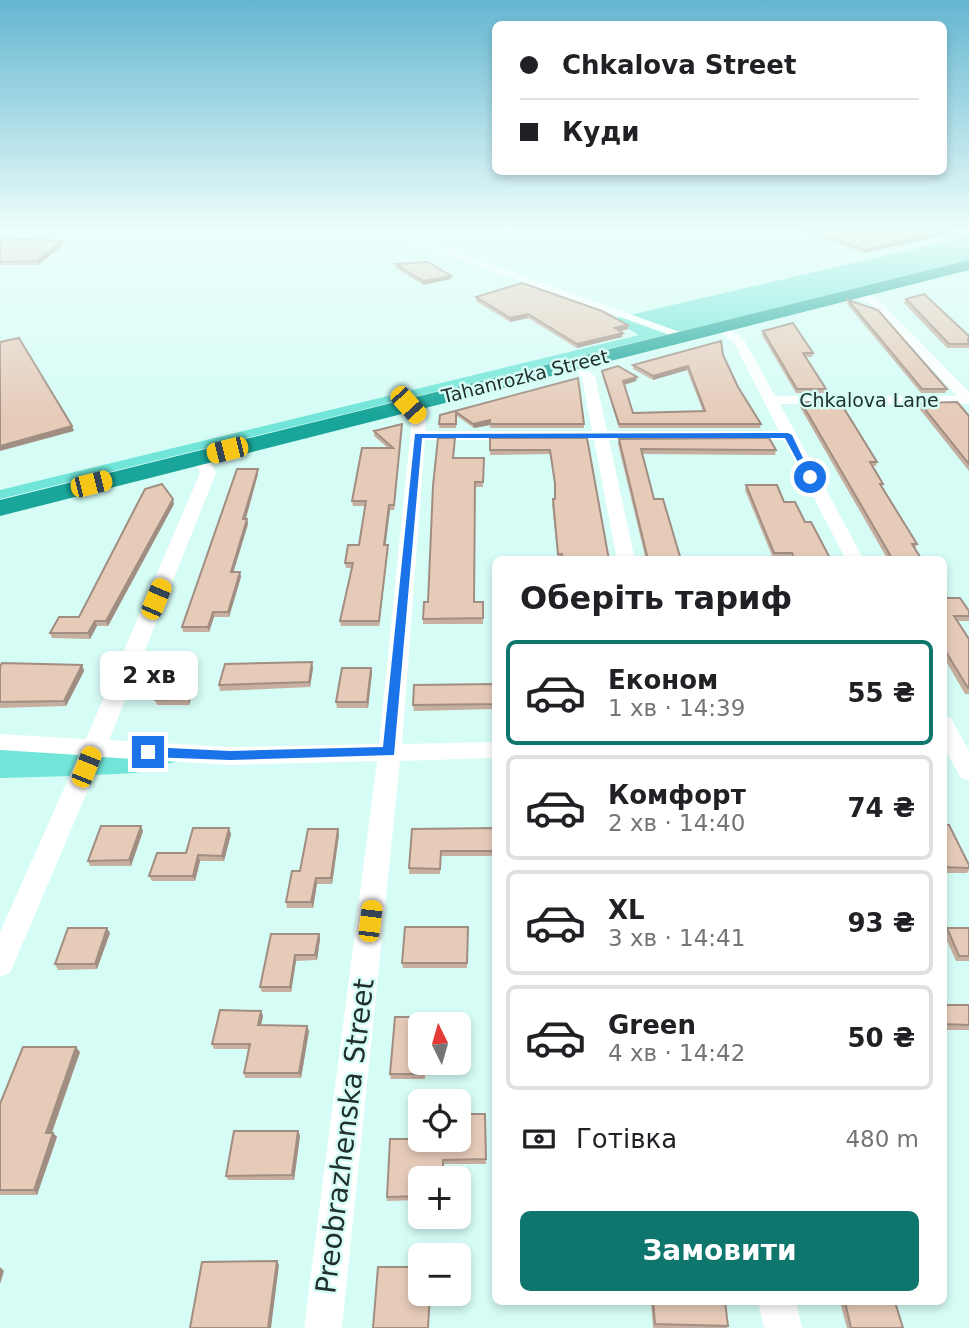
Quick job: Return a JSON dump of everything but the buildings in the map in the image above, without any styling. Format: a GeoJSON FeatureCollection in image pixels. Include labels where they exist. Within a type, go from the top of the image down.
{"type":"FeatureCollection","features":[{"type":"Feature","properties":{"kind":"highway","name":"Tahanrozka Street"},"geometry":{"type":"LineString","coordinates":[[0,508],[861,292]]}},
{"type":"Feature","properties":{"kind":"street"},"geometry":{"type":"LineString","coordinates":[[578,292],[738,344],[853,556]]}},
{"type":"Feature","properties":{"kind":"street"},"geometry":{"type":"LineString","coordinates":[[857,293],[875,302],[969,400]]}},
{"type":"Feature","properties":{"kind":"street"},"geometry":{"type":"LineString","coordinates":[[575,364],[588,376],[625,556]]}},
{"type":"Feature","properties":{"kind":"street","name":"Chkalova Lane"},"geometry":{"type":"LineString","coordinates":[[768,400],[969,400]]}},
{"type":"Feature","properties":{"kind":"street","name":"Preobrazhenska Street"},"geometry":{"type":"LineString","coordinates":[[323,1328],[389,752],[419,418],[408,405]]}},
{"type":"Feature","properties":{"kind":"street"},"geometry":{"type":"LineString","coordinates":[[418,436],[788,435]]}},
{"type":"Feature","properties":{"kind":"street"},"geometry":{"type":"LineString","coordinates":[[0,964],[208,473],[201,457]]}},
{"type":"Feature","properties":{"kind":"street"},"geometry":{"type":"LineString","coordinates":[[952,736],[969,772]]}},
{"type":"Feature","properties":{"kind":"street"},"geometry":{"type":"LineString","coordinates":[[0,742],[92,750],[230,755],[492,750]]}},
{"type":"Feature","properties":{"kind":"street"},"geometry":{"type":"LineString","coordinates":[[778,1305],[783,1328]]}},
{"type":"Feature","properties":{"kind":"shaded area"},"geometry":{"type":"Polygon","coordinates":[[[728,292],[839,292],[0,499],[0,490],[639,335],[612,319],[728,292]]]}},
{"type":"Feature","properties":{"kind":"shaded area"},"geometry":{"type":"Polygon","coordinates":[[[0,747],[84,748],[72,776],[0,778],[0,747]]]}},
{"type":"Feature","properties":{"kind":"shaded area"},"geometry":{"type":"Polygon","coordinates":[[[105,748],[225,748],[135,773],[93,775],[105,748]]]}},
{"type":"Feature","properties":{"kind":"route"},"geometry":{"type":"LineString","coordinates":[[148,752],[230,755],[389,752],[418,436],[788,435],[810,477]]}}]}
